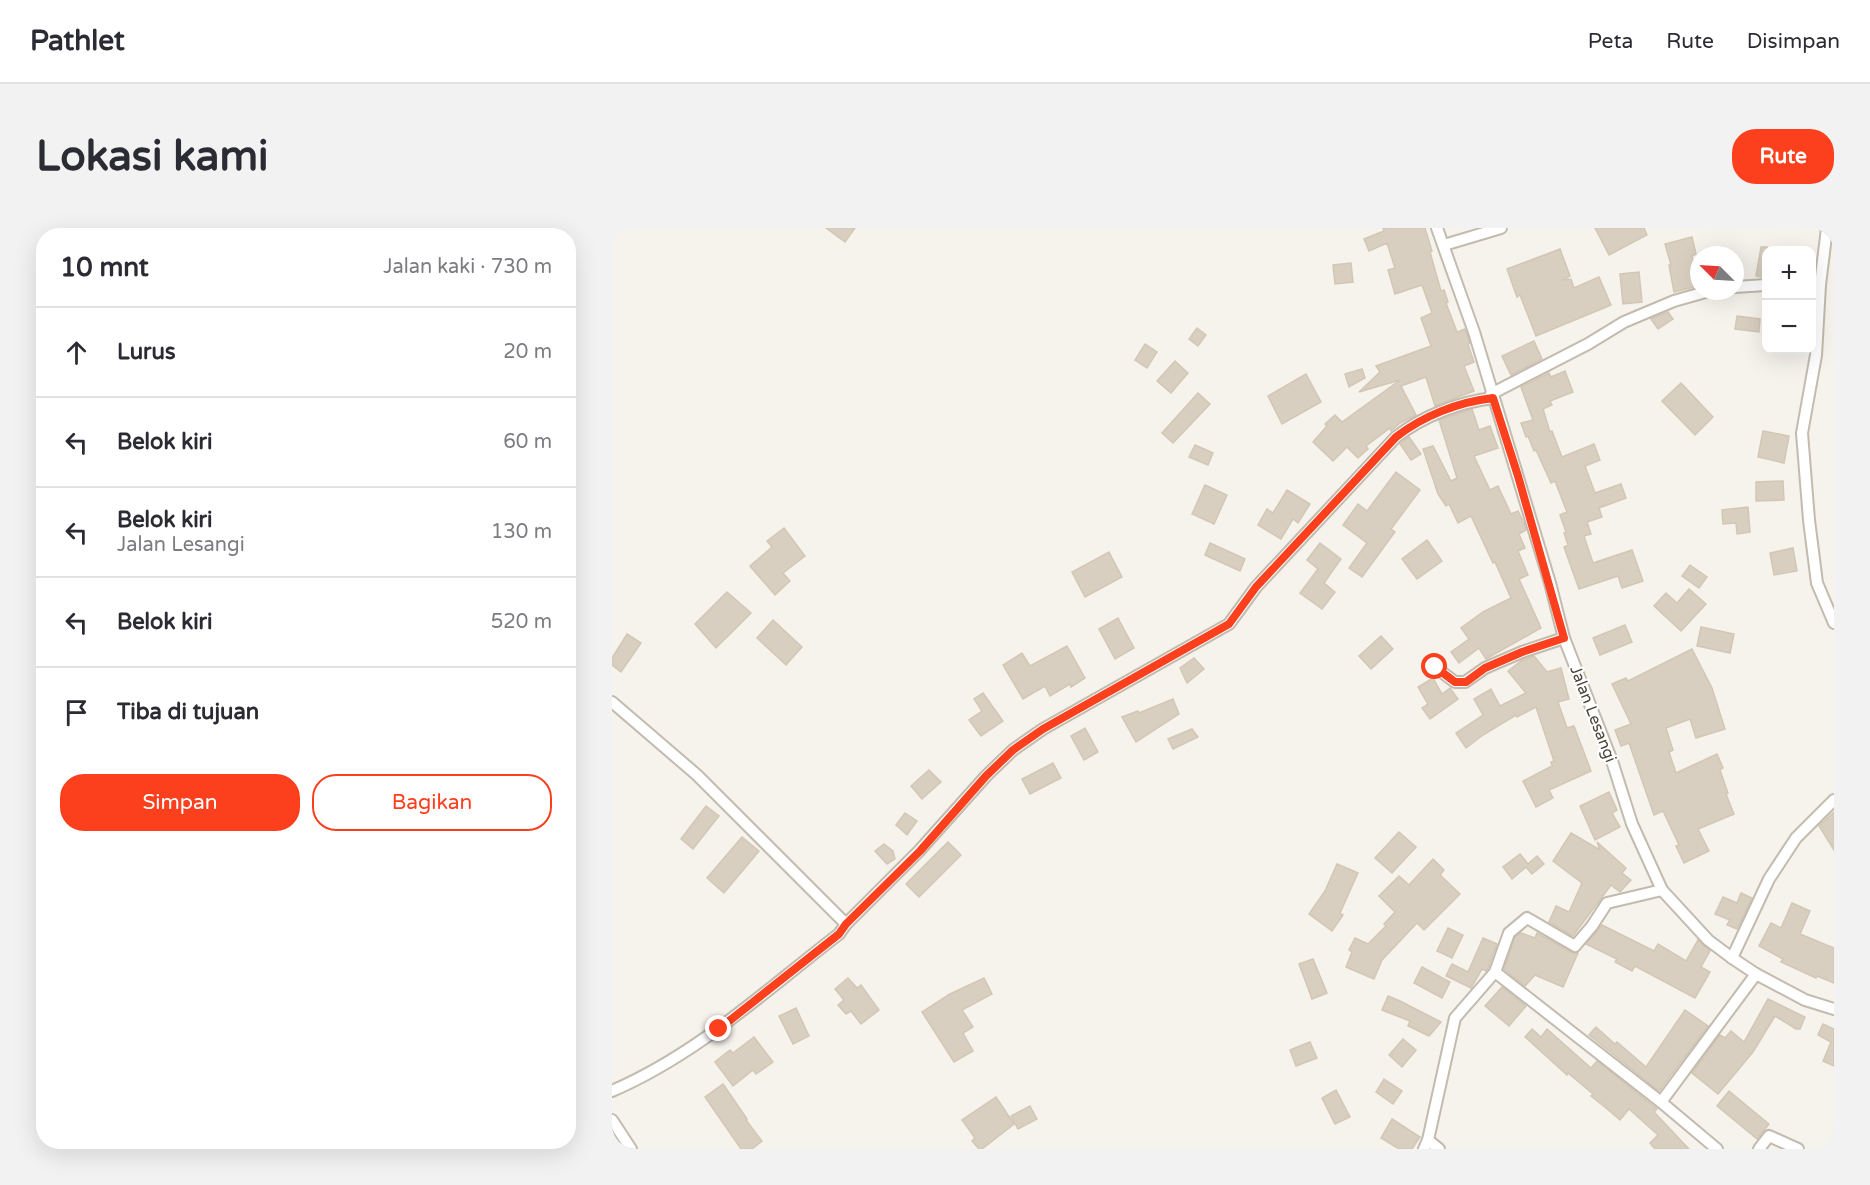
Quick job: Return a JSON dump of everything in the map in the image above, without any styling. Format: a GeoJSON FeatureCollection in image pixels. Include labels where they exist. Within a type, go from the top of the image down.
{"type":"FeatureCollection","features":[{"type":"Feature","properties":{"kind":"street","name":"Jalan Lesangi"},"geometry":{"type":"LineString","coordinates":[[1437,228],[1474,332],[1538,540],[1564,638],[1612,761],[1632,824],[1662,890],[1699,932],[1756,974],[1805,1000],[1834,1009]]}},
{"type":"Feature","properties":{"kind":"street"},"geometry":{"type":"LineString","coordinates":[[1444,246],[1501,228]]}},
{"type":"Feature","properties":{"kind":"street"},"geometry":{"type":"LineString","coordinates":[[1816,285],[1827,228]]}},
{"type":"Feature","properties":{"kind":"street"},"geometry":{"type":"LineString","coordinates":[[1744,286],[1762,285]]}},
{"type":"Feature","properties":{"kind":"street"},"geometry":{"type":"LineString","coordinates":[[612,1091],[637,1081],[719,1029],[839,934],[846,924],[920,851],[986,776],[1013,750],[1043,729],[1229,624],[1256,587],[1396,437],[1410,426],[1427,417],[1492,396],[1624,322],[1690,296]]}},
{"type":"Feature","properties":{"kind":"street"},"geometry":{"type":"LineString","coordinates":[[1816,300],[1816,356],[1802,433],[1817,583],[1834,623]]}},
{"type":"Feature","properties":{"kind":"street"},"geometry":{"type":"LineString","coordinates":[[1435,667],[1455,682],[1466,682],[1485,668],[1522,652],[1564,638]]}},
{"type":"Feature","properties":{"kind":"street"},"geometry":{"type":"LineString","coordinates":[[612,702],[697,775],[846,924]]}},
{"type":"Feature","properties":{"kind":"street"},"geometry":{"type":"LineString","coordinates":[[1732,957],[1768,879],[1796,838],[1834,800]]}},
{"type":"Feature","properties":{"kind":"street"},"geometry":{"type":"LineString","coordinates":[[1439,1149],[1426,1144],[1455,1018],[1495,972],[1509,933],[1527,918],[1575,946],[1607,903],[1662,890]]}},
{"type":"Feature","properties":{"kind":"street"},"geometry":{"type":"LineString","coordinates":[[1495,972],[1661,1102],[1717,1149]]}},
{"type":"Feature","properties":{"kind":"street"},"geometry":{"type":"LineString","coordinates":[[1661,1102],[1756,974]]}},
{"type":"Feature","properties":{"kind":"street"},"geometry":{"type":"LineString","coordinates":[[612,1120],[631,1149]]}},
{"type":"Feature","properties":{"kind":"street"},"geometry":{"type":"LineString","coordinates":[[1759,1149],[1769,1136],[1797,1149]]}},
{"type":"Feature","properties":{"kind":"building"},"geometry":{"type":"Polygon","coordinates":[[[826,228],[855,228],[845,242],[826,228]]]}},
{"type":"Feature","properties":{"kind":"building"},"geometry":{"type":"Polygon","coordinates":[[[1383,228],[1425,228],[1441,291],[1444,290],[1448,302],[1446,303],[1457,332],[1465,329],[1470,343],[1468,344],[1474,362],[1464,366],[1474,391],[1435,406],[1426,377],[1401,386],[1416,415],[1400,423],[1391,431],[1390,428],[1366,446],[1368,449],[1358,458],[1347,447],[1333,461],[1313,442],[1327,426],[1325,424],[1335,415],[1342,422],[1400,380],[1359,392],[1380,372],[1376,366],[1431,346],[1421,318],[1432,313],[1422,285],[1395,294],[1388,270],[1395,268],[1387,243],[1369,251],[1364,239],[1384,231],[1383,228]]]}},
{"type":"Feature","properties":{"kind":"building"},"geometry":{"type":"Polygon","coordinates":[[[1595,228],[1644,228],[1647,235],[1609,255],[1595,228]]]}},
{"type":"Feature","properties":{"kind":"building"},"geometry":{"type":"Polygon","coordinates":[[[1692,237],[1694,246],[1690,246],[1690,288],[1674,292],[1669,265],[1671,265],[1665,244],[1692,237]]]}},
{"type":"Feature","properties":{"kind":"building"},"geometry":{"type":"Polygon","coordinates":[[[1761,247],[1762,247],[1762,277],[1756,276],[1761,247]]]}},
{"type":"Feature","properties":{"kind":"building"},"geometry":{"type":"Polygon","coordinates":[[[1560,249],[1570,276],[1562,280],[1571,279],[1574,288],[1599,277],[1611,305],[1536,336],[1520,295],[1517,297],[1507,269],[1560,249]]]}},
{"type":"Feature","properties":{"kind":"building"},"geometry":{"type":"Polygon","coordinates":[[[1351,263],[1353,282],[1335,284],[1333,265],[1351,263]]]}},
{"type":"Feature","properties":{"kind":"building"},"geometry":{"type":"Polygon","coordinates":[[[1639,272],[1642,302],[1623,304],[1620,274],[1639,272]]]}},
{"type":"Feature","properties":{"kind":"building"},"geometry":{"type":"Polygon","coordinates":[[[1668,312],[1673,319],[1658,329],[1651,319],[1668,312]]]}},
{"type":"Feature","properties":{"kind":"building"},"geometry":{"type":"Polygon","coordinates":[[[1737,316],[1760,319],[1759,332],[1735,329],[1737,316]]]}},
{"type":"Feature","properties":{"kind":"building"},"geometry":{"type":"Polygon","coordinates":[[[1197,328],[1206,335],[1198,346],[1189,339],[1197,328]]]}},
{"type":"Feature","properties":{"kind":"building"},"geometry":{"type":"Polygon","coordinates":[[[1534,341],[1542,359],[1511,375],[1502,356],[1534,341]]]}},
{"type":"Feature","properties":{"kind":"building"},"geometry":{"type":"Polygon","coordinates":[[[1145,344],[1157,352],[1147,368],[1135,360],[1145,344]]]}},
{"type":"Feature","properties":{"kind":"building"},"geometry":{"type":"Polygon","coordinates":[[[1175,361],[1188,373],[1171,393],[1157,381],[1175,361]]]}},
{"type":"Feature","properties":{"kind":"building"},"geometry":{"type":"Polygon","coordinates":[[[1362,369],[1365,378],[1349,387],[1345,374],[1362,369]]]}},
{"type":"Feature","properties":{"kind":"building"},"geometry":{"type":"Polygon","coordinates":[[[1565,371],[1573,392],[1550,401],[1552,405],[1543,409],[1550,432],[1552,431],[1562,457],[1594,444],[1600,460],[1585,466],[1595,493],[1621,484],[1626,498],[1599,508],[1602,517],[1587,522],[1591,534],[1584,536],[1593,563],[1632,550],[1643,581],[1622,588],[1618,576],[1579,589],[1564,547],[1568,545],[1560,515],[1567,512],[1555,481],[1551,483],[1521,423],[1533,420],[1521,387],[1549,373],[1551,377],[1565,371]]]}},
{"type":"Feature","properties":{"kind":"building"},"geometry":{"type":"Polygon","coordinates":[[[1306,374],[1321,402],[1282,424],[1268,396],[1306,374]]]}},
{"type":"Feature","properties":{"kind":"building"},"geometry":{"type":"Polygon","coordinates":[[[1681,383],[1713,417],[1695,435],[1662,401],[1681,383]]]}},
{"type":"Feature","properties":{"kind":"building"},"geometry":{"type":"Polygon","coordinates":[[[1198,393],[1210,404],[1173,443],[1162,433],[1198,393]]]}},
{"type":"Feature","properties":{"kind":"building"},"geometry":{"type":"Polygon","coordinates":[[[1472,409],[1479,430],[1490,426],[1498,448],[1474,456],[1490,490],[1498,486],[1511,514],[1518,511],[1524,523],[1526,530],[1519,534],[1525,548],[1518,551],[1528,575],[1519,579],[1541,628],[1486,659],[1479,648],[1459,663],[1451,652],[1469,639],[1461,628],[1483,612],[1511,598],[1471,516],[1458,523],[1449,504],[1446,506],[1438,494],[1423,449],[1433,446],[1451,481],[1457,478],[1439,420],[1472,409]]]}},
{"type":"Feature","properties":{"kind":"building"},"geometry":{"type":"Polygon","coordinates":[[[1763,431],[1789,436],[1784,463],[1758,457],[1763,431]]]}},
{"type":"Feature","properties":{"kind":"building"},"geometry":{"type":"Polygon","coordinates":[[[1409,437],[1421,454],[1411,460],[1400,444],[1409,437]]]}},
{"type":"Feature","properties":{"kind":"building"},"geometry":{"type":"Polygon","coordinates":[[[1195,445],[1213,453],[1208,465],[1189,457],[1195,445]]]}},
{"type":"Feature","properties":{"kind":"building"},"geometry":{"type":"Polygon","coordinates":[[[1396,472],[1420,490],[1391,529],[1395,532],[1362,577],[1349,568],[1367,543],[1343,525],[1358,504],[1367,511],[1396,472]]]}},
{"type":"Feature","properties":{"kind":"building"},"geometry":{"type":"Polygon","coordinates":[[[1783,481],[1784,500],[1756,501],[1756,482],[1783,481]]]}},
{"type":"Feature","properties":{"kind":"building"},"geometry":{"type":"Polygon","coordinates":[[[1205,485],[1227,495],[1214,524],[1192,514],[1205,485]]]}},
{"type":"Feature","properties":{"kind":"building"},"geometry":{"type":"Polygon","coordinates":[[[1287,490],[1310,504],[1298,523],[1293,519],[1281,539],[1258,525],[1267,509],[1273,513],[1287,490]]]}},
{"type":"Feature","properties":{"kind":"building"},"geometry":{"type":"Polygon","coordinates":[[[1748,507],[1750,532],[1737,534],[1736,523],[1723,524],[1722,510],[1748,507]]]}},
{"type":"Feature","properties":{"kind":"building"},"geometry":{"type":"Polygon","coordinates":[[[784,528],[805,556],[783,573],[790,581],[775,595],[750,566],[772,547],[767,541],[784,528]]]}},
{"type":"Feature","properties":{"kind":"building"},"geometry":{"type":"Polygon","coordinates":[[[1427,540],[1442,561],[1417,579],[1402,559],[1427,540]]]}},
{"type":"Feature","properties":{"kind":"building"},"geometry":{"type":"Polygon","coordinates":[[[1210,543],[1245,559],[1240,571],[1205,555],[1210,543]]]}},
{"type":"Feature","properties":{"kind":"building"},"geometry":{"type":"Polygon","coordinates":[[[1320,543],[1341,559],[1324,583],[1335,592],[1322,609],[1300,593],[1318,569],[1307,560],[1320,543]]]}},
{"type":"Feature","properties":{"kind":"building"},"geometry":{"type":"Polygon","coordinates":[[[1793,548],[1797,571],[1774,575],[1770,553],[1793,548]]]}},
{"type":"Feature","properties":{"kind":"building"},"geometry":{"type":"Polygon","coordinates":[[[1109,552],[1122,577],[1085,597],[1072,572],[1109,552]]]}},
{"type":"Feature","properties":{"kind":"building"},"geometry":{"type":"Polygon","coordinates":[[[1690,565],[1707,577],[1699,588],[1682,576],[1690,565]]]}},
{"type":"Feature","properties":{"kind":"building"},"geometry":{"type":"Polygon","coordinates":[[[1689,589],[1706,604],[1681,631],[1654,606],[1666,593],[1677,603],[1689,589]]]}},
{"type":"Feature","properties":{"kind":"building"},"geometry":{"type":"Polygon","coordinates":[[[727,592],[751,613],[716,648],[695,624],[727,592]]]}},
{"type":"Feature","properties":{"kind":"building"},"geometry":{"type":"Polygon","coordinates":[[[1118,618],[1134,648],[1115,659],[1099,629],[1118,618]]]}},
{"type":"Feature","properties":{"kind":"building"},"geometry":{"type":"Polygon","coordinates":[[[773,620],[802,647],[786,665],[757,638],[773,620]]]}},
{"type":"Feature","properties":{"kind":"building"},"geometry":{"type":"Polygon","coordinates":[[[1625,625],[1632,642],[1600,655],[1593,638],[1625,625]]]}},
{"type":"Feature","properties":{"kind":"building"},"geometry":{"type":"Polygon","coordinates":[[[1701,627],[1734,634],[1730,653],[1697,646],[1701,627]]]}},
{"type":"Feature","properties":{"kind":"building"},"geometry":{"type":"Polygon","coordinates":[[[627,634],[641,643],[621,672],[612,665],[612,658],[627,634]]]}},
{"type":"Feature","properties":{"kind":"building"},"geometry":{"type":"Polygon","coordinates":[[[1381,636],[1393,649],[1371,669],[1359,656],[1381,636]]]}},
{"type":"Feature","properties":{"kind":"building"},"geometry":{"type":"Polygon","coordinates":[[[1067,646],[1085,678],[1050,696],[1045,686],[1023,699],[1003,665],[1022,653],[1030,666],[1067,646]]]}},
{"type":"Feature","properties":{"kind":"building"},"geometry":{"type":"Polygon","coordinates":[[[1692,649],[1712,688],[1725,729],[1696,738],[1690,719],[1666,728],[1673,750],[1669,752],[1676,773],[1717,754],[1723,768],[1720,770],[1728,793],[1726,794],[1734,814],[1698,829],[1709,851],[1684,863],[1676,846],[1679,845],[1663,811],[1654,815],[1629,743],[1621,746],[1615,730],[1631,724],[1612,684],[1626,678],[1628,681],[1692,649]]]}},
{"type":"Feature","properties":{"kind":"building"},"geometry":{"type":"Polygon","coordinates":[[[1534,656],[1547,672],[1561,668],[1569,699],[1558,702],[1567,728],[1574,726],[1591,771],[1549,790],[1553,798],[1536,807],[1523,781],[1552,766],[1551,762],[1554,761],[1536,707],[1517,717],[1516,715],[1466,748],[1456,733],[1483,715],[1474,699],[1491,689],[1500,706],[1526,693],[1508,671],[1521,661],[1534,656]]]}},
{"type":"Feature","properties":{"kind":"building"},"geometry":{"type":"Polygon","coordinates":[[[1194,658],[1204,669],[1187,683],[1180,668],[1194,658]]]}},
{"type":"Feature","properties":{"kind":"building"},"geometry":{"type":"Polygon","coordinates":[[[1433,678],[1442,694],[1450,688],[1458,699],[1430,719],[1422,708],[1428,704],[1418,687],[1433,678]]]}},
{"type":"Feature","properties":{"kind":"building"},"geometry":{"type":"Polygon","coordinates":[[[983,693],[1003,721],[981,736],[969,720],[982,711],[974,699],[983,693]]]}},
{"type":"Feature","properties":{"kind":"building"},"geometry":{"type":"Polygon","coordinates":[[[1173,699],[1179,714],[1136,742],[1122,717],[1138,711],[1139,713],[1173,699]]]}},
{"type":"Feature","properties":{"kind":"building"},"geometry":{"type":"Polygon","coordinates":[[[1085,728],[1098,752],[1084,760],[1071,736],[1085,728]]]}},
{"type":"Feature","properties":{"kind":"building"},"geometry":{"type":"Polygon","coordinates":[[[1192,729],[1198,737],[1173,749],[1168,739],[1192,729]]]}},
{"type":"Feature","properties":{"kind":"building"},"geometry":{"type":"Polygon","coordinates":[[[1053,763],[1061,778],[1030,794],[1022,779],[1053,763]]]}},
{"type":"Feature","properties":{"kind":"building"},"geometry":{"type":"Polygon","coordinates":[[[929,770],[941,782],[922,799],[911,786],[929,770]]]}},
{"type":"Feature","properties":{"kind":"building"},"geometry":{"type":"Polygon","coordinates":[[[1609,792],[1617,810],[1612,813],[1620,827],[1595,840],[1580,806],[1609,792]]]}},
{"type":"Feature","properties":{"kind":"building"},"geometry":{"type":"Polygon","coordinates":[[[706,806],[719,816],[693,849],[681,839],[706,806]]]}},
{"type":"Feature","properties":{"kind":"building"},"geometry":{"type":"Polygon","coordinates":[[[1834,812],[1834,850],[1819,826],[1834,812]]]}},
{"type":"Feature","properties":{"kind":"building"},"geometry":{"type":"Polygon","coordinates":[[[905,813],[917,821],[907,835],[896,825],[905,813]]]}},
{"type":"Feature","properties":{"kind":"building"},"geometry":{"type":"Polygon","coordinates":[[[1399,832],[1416,847],[1392,873],[1375,858],[1399,832]]]}},
{"type":"Feature","properties":{"kind":"building"},"geometry":{"type":"Polygon","coordinates":[[[1571,833],[1600,850],[1597,842],[1626,868],[1622,873],[1631,880],[1620,892],[1611,885],[1573,936],[1549,922],[1556,906],[1569,912],[1582,883],[1553,861],[1571,833]]]}},
{"type":"Feature","properties":{"kind":"building"},"geometry":{"type":"Polygon","coordinates":[[[742,837],[759,851],[724,893],[707,878],[742,837]]]}},
{"type":"Feature","properties":{"kind":"building"},"geometry":{"type":"Polygon","coordinates":[[[948,842],[961,855],[919,897],[906,884],[948,842]]]}},
{"type":"Feature","properties":{"kind":"building"},"geometry":{"type":"Polygon","coordinates":[[[884,844],[893,851],[895,859],[887,864],[875,851],[884,844]]]}},
{"type":"Feature","properties":{"kind":"building"},"geometry":{"type":"Polygon","coordinates":[[[1520,854],[1528,864],[1537,856],[1544,864],[1532,874],[1526,867],[1512,879],[1503,867],[1520,854]]]}},
{"type":"Feature","properties":{"kind":"building"},"geometry":{"type":"Polygon","coordinates":[[[1433,859],[1444,870],[1440,875],[1460,894],[1424,930],[1417,923],[1382,960],[1374,979],[1346,967],[1352,952],[1349,950],[1355,938],[1368,944],[1386,926],[1384,924],[1395,912],[1379,896],[1399,876],[1409,885],[1433,859]]]}},
{"type":"Feature","properties":{"kind":"building"},"geometry":{"type":"Polygon","coordinates":[[[1337,864],[1358,873],[1340,913],[1343,915],[1332,931],[1309,914],[1325,891],[1337,864]]]}},
{"type":"Feature","properties":{"kind":"building"},"geometry":{"type":"Polygon","coordinates":[[[1741,893],[1752,898],[1737,929],[1727,925],[1730,920],[1715,914],[1723,897],[1737,903],[1741,893]]]}},
{"type":"Feature","properties":{"kind":"building"},"geometry":{"type":"Polygon","coordinates":[[[1792,903],[1810,911],[1800,934],[1834,948],[1834,983],[1817,976],[1816,978],[1781,962],[1783,959],[1759,946],[1771,923],[1781,928],[1792,903]]]}},
{"type":"Feature","properties":{"kind":"building"},"geometry":{"type":"Polygon","coordinates":[[[1602,925],[1654,951],[1658,944],[1686,961],[1698,940],[1710,951],[1701,967],[1710,972],[1695,998],[1635,966],[1632,971],[1615,962],[1617,959],[1586,944],[1602,925]]]}},
{"type":"Feature","properties":{"kind":"building"},"geometry":{"type":"Polygon","coordinates":[[[1448,928],[1463,935],[1452,958],[1437,951],[1448,928]]]}},
{"type":"Feature","properties":{"kind":"building"},"geometry":{"type":"Polygon","coordinates":[[[1521,933],[1535,938],[1537,933],[1571,952],[1578,953],[1563,987],[1535,975],[1525,986],[1504,969],[1515,937],[1521,933]]]}},
{"type":"Feature","properties":{"kind":"building"},"geometry":{"type":"Polygon","coordinates":[[[1483,938],[1497,944],[1488,968],[1486,971],[1482,969],[1471,988],[1446,976],[1452,964],[1468,972],[1483,938]]]}},
{"type":"Feature","properties":{"kind":"building"},"geometry":{"type":"Polygon","coordinates":[[[1313,959],[1327,993],[1312,999],[1299,964],[1313,959]]]}},
{"type":"Feature","properties":{"kind":"building"},"geometry":{"type":"Polygon","coordinates":[[[1422,967],[1450,982],[1442,998],[1414,983],[1422,967]]]}},
{"type":"Feature","properties":{"kind":"building"},"geometry":{"type":"Polygon","coordinates":[[[848,978],[857,988],[861,985],[879,1010],[861,1024],[851,1011],[846,1014],[838,1005],[844,1000],[835,989],[848,978]]]}},
{"type":"Feature","properties":{"kind":"building"},"geometry":{"type":"Polygon","coordinates":[[[984,978],[992,994],[962,1010],[973,1027],[963,1033],[973,1051],[954,1062],[922,1012],[950,994],[984,978]]]}},
{"type":"Feature","properties":{"kind":"building"},"geometry":{"type":"Polygon","coordinates":[[[1502,987],[1526,1006],[1509,1026],[1485,1006],[1502,987]]]}},
{"type":"Feature","properties":{"kind":"building"},"geometry":{"type":"Polygon","coordinates":[[[1388,996],[1441,1022],[1429,1036],[1408,1026],[1410,1021],[1382,1010],[1388,996]]]}},
{"type":"Feature","properties":{"kind":"building"},"geometry":{"type":"Polygon","coordinates":[[[1768,999],[1805,1017],[1800,1029],[1796,1029],[1775,1016],[1753,1052],[1718,1094],[1692,1073],[1720,1035],[1725,1038],[1731,1031],[1744,1042],[1768,999]]]}},
{"type":"Feature","properties":{"kind":"building"},"geometry":{"type":"Polygon","coordinates":[[[796,1008],[809,1036],[793,1044],[779,1016],[796,1008]]]}},
{"type":"Feature","properties":{"kind":"building"},"geometry":{"type":"Polygon","coordinates":[[[1685,1010],[1708,1026],[1659,1091],[1589,1035],[1596,1027],[1646,1067],[1685,1010]]]}},
{"type":"Feature","properties":{"kind":"building"},"geometry":{"type":"Polygon","coordinates":[[[1823,1024],[1834,1029],[1834,1066],[1823,1061],[1831,1042],[1818,1035],[1823,1024]]]}},
{"type":"Feature","properties":{"kind":"building"},"geometry":{"type":"Polygon","coordinates":[[[1532,1029],[1541,1037],[1547,1029],[1591,1068],[1597,1061],[1657,1109],[1654,1112],[1689,1149],[1655,1149],[1650,1143],[1658,1135],[1629,1109],[1620,1120],[1591,1096],[1593,1094],[1568,1073],[1567,1075],[1525,1037],[1532,1029]]]}},
{"type":"Feature","properties":{"kind":"building"},"geometry":{"type":"Polygon","coordinates":[[[754,1037],[773,1062],[756,1074],[753,1070],[733,1086],[715,1062],[730,1050],[733,1053],[754,1037]]]}},
{"type":"Feature","properties":{"kind":"building"},"geometry":{"type":"Polygon","coordinates":[[[1403,1039],[1416,1050],[1402,1067],[1389,1055],[1403,1039]]]}},
{"type":"Feature","properties":{"kind":"building"},"geometry":{"type":"Polygon","coordinates":[[[1310,1042],[1317,1058],[1296,1066],[1290,1050],[1310,1042]]]}},
{"type":"Feature","properties":{"kind":"building"},"geometry":{"type":"Polygon","coordinates":[[[1384,1079],[1402,1091],[1393,1104],[1376,1092],[1384,1079]]]}},
{"type":"Feature","properties":{"kind":"building"},"geometry":{"type":"Polygon","coordinates":[[[723,1084],[762,1141],[752,1149],[741,1149],[705,1097],[723,1084]]]}},
{"type":"Feature","properties":{"kind":"building"},"geometry":{"type":"Polygon","coordinates":[[[1336,1090],[1350,1117],[1335,1124],[1322,1098],[1336,1090]]]}},
{"type":"Feature","properties":{"kind":"building"},"geometry":{"type":"Polygon","coordinates":[[[1729,1091],[1769,1124],[1757,1139],[1717,1106],[1729,1091]]]}},
{"type":"Feature","properties":{"kind":"building"},"geometry":{"type":"Polygon","coordinates":[[[996,1097],[1014,1124],[979,1149],[972,1141],[975,1138],[962,1120],[996,1097]]]}},
{"type":"Feature","properties":{"kind":"building"},"geometry":{"type":"Polygon","coordinates":[[[1030,1106],[1037,1119],[1018,1129],[1011,1116],[1030,1106]]]}},
{"type":"Feature","properties":{"kind":"building"},"geometry":{"type":"Polygon","coordinates":[[[1392,1119],[1420,1137],[1412,1149],[1399,1149],[1381,1138],[1392,1119]]]}},
{"type":"Feature","properties":{"kind":"route"},"geometry":{"type":"LineString","coordinates":[[719,1029],[839,934],[846,924],[920,851],[986,776],[1013,750],[1043,729],[1127,680],[1229,624],[1256,587],[1396,437],[1427,417],[1474,400],[1493,398],[1550,583],[1564,638],[1522,652],[1485,668],[1466,682],[1455,682],[1435,667]]}}]}
